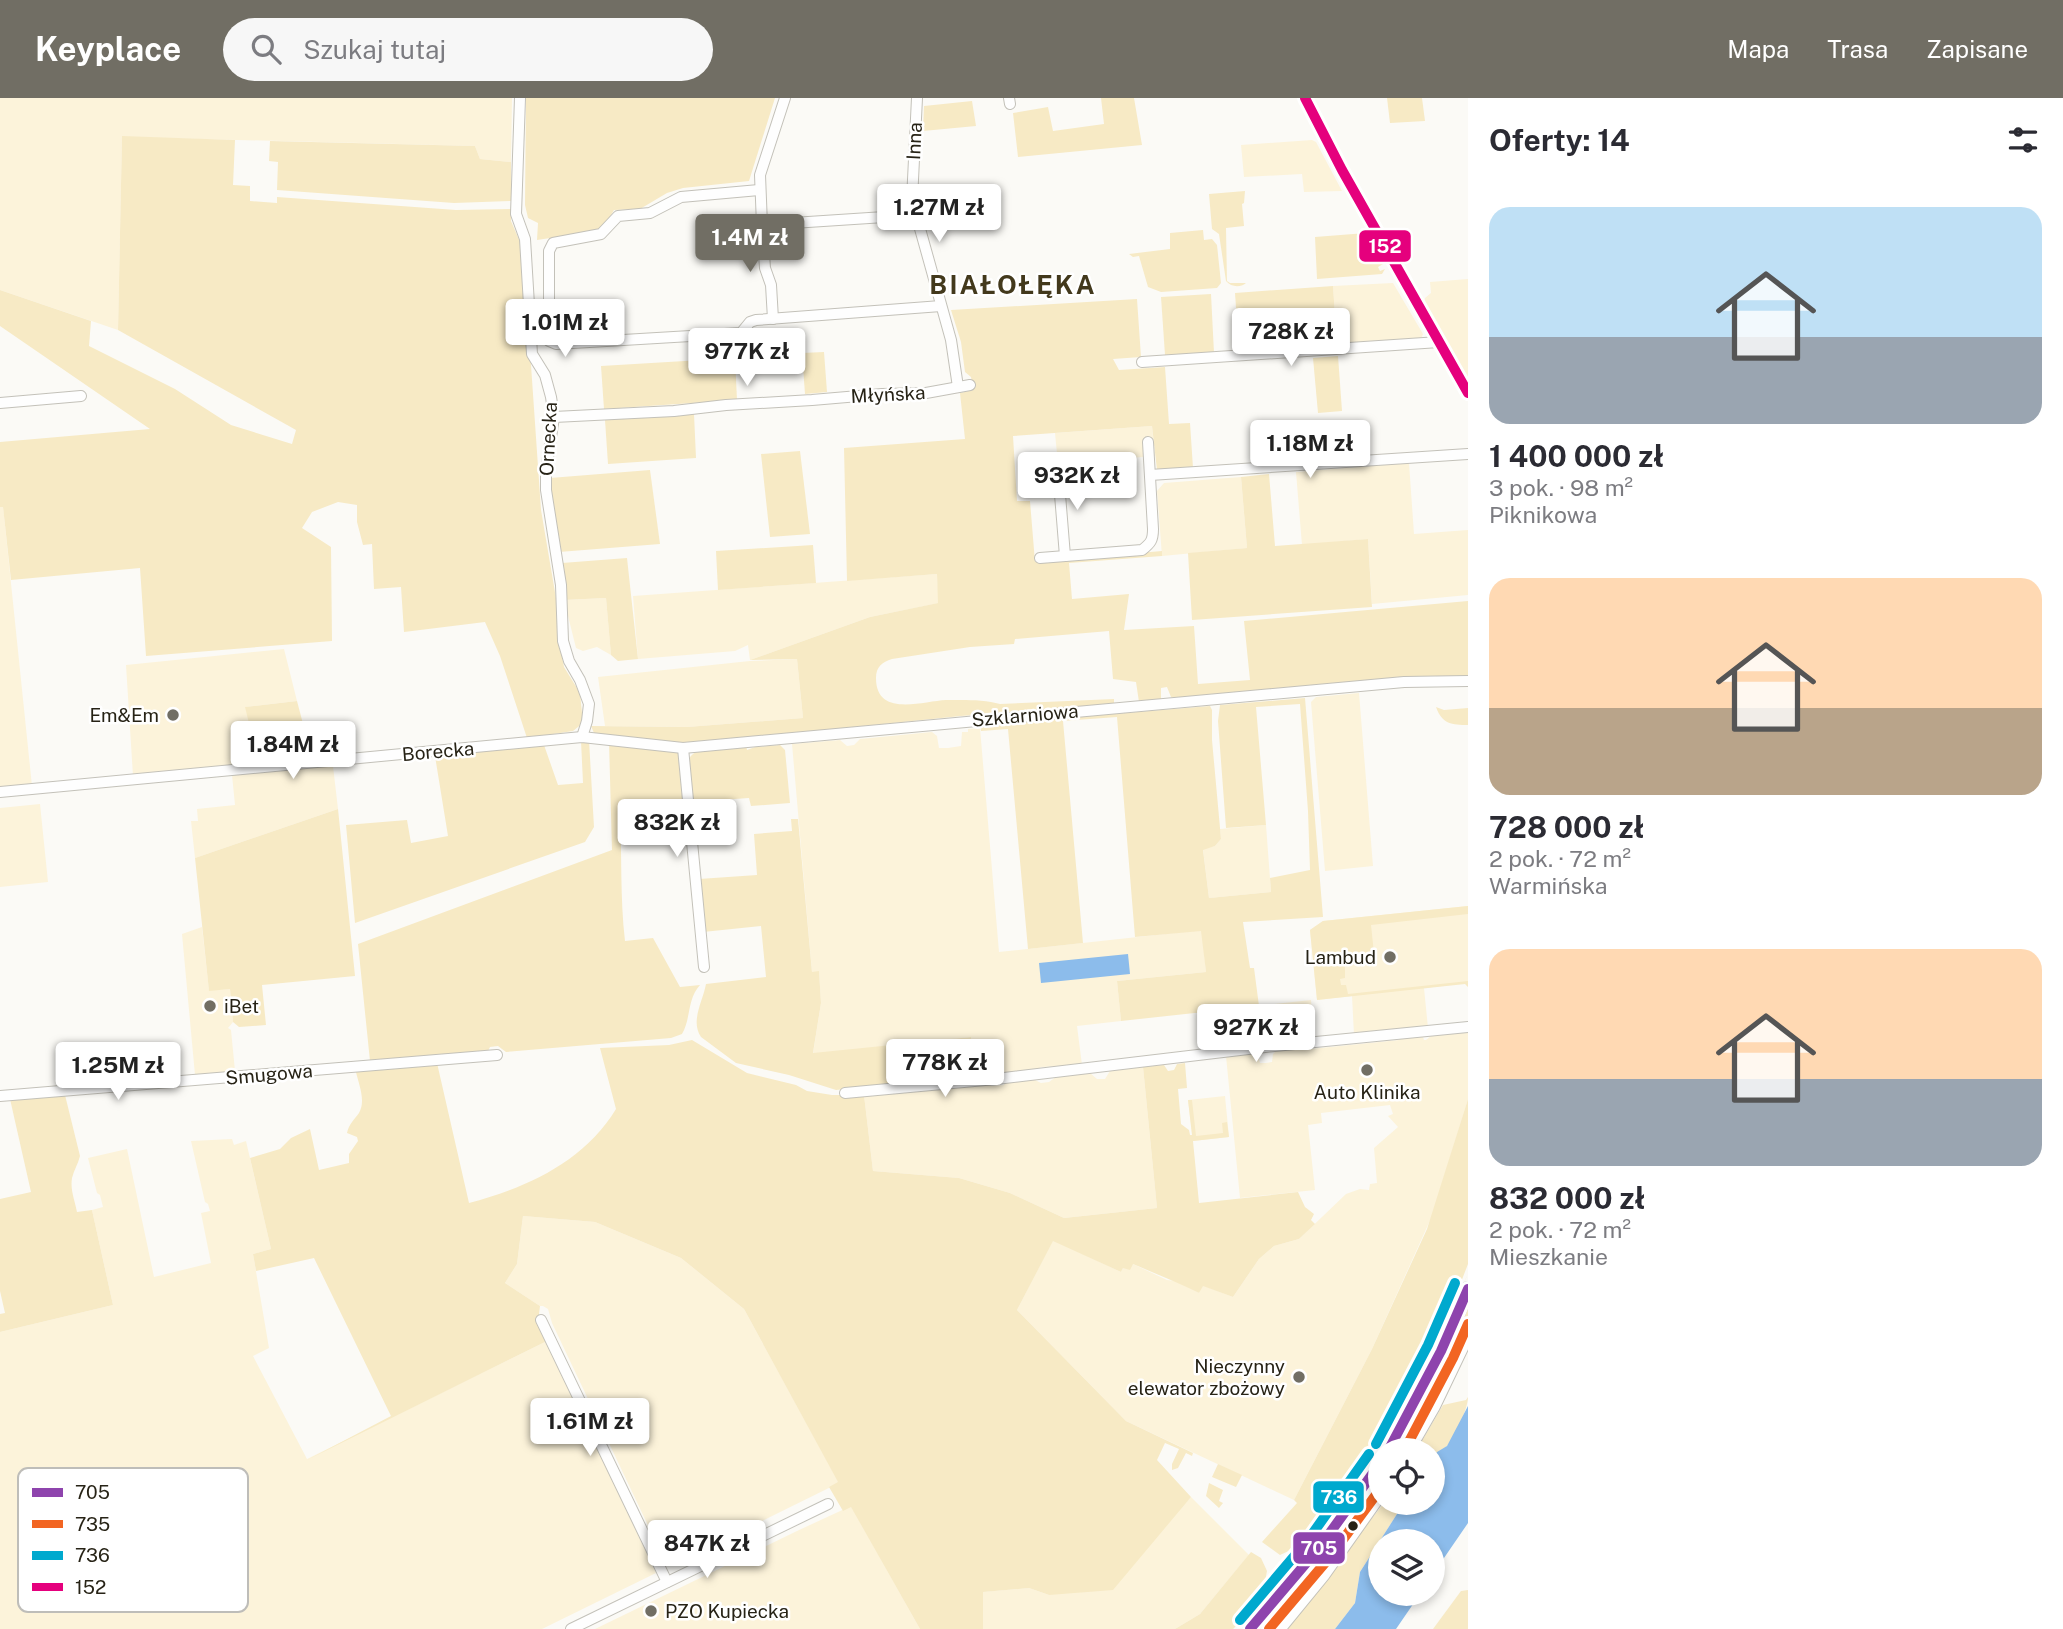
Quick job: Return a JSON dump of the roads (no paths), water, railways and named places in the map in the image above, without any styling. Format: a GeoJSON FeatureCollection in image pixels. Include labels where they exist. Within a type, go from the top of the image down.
{"type":"FeatureCollection","features":[{"type":"Feature","properties":{"kind":"main road"},"geometry":{"type":"LineString","coordinates":[[1395,1438],[1429,1376],[1468,1289]]}},
{"type":"Feature","properties":{"kind":"main road"},"geometry":{"type":"LineString","coordinates":[[1415,1438],[1468,1333]]}},
{"type":"Feature","properties":{"kind":"main road"},"geometry":{"type":"LineString","coordinates":[[1250,1629],[1297,1578],[1368,1481]]}},
{"type":"Feature","properties":{"kind":"main road"},"geometry":{"type":"LineString","coordinates":[[1278,1629],[1368,1510]]}},
{"type":"Feature","properties":{"kind":"street","name":"Ornecka"},"geometry":{"type":"LineString","coordinates":[[520,98],[516,214],[525,239],[532,354],[549,385],[554,417],[545,478],[561,585],[563,641],[589,704],[582,737]]}},
{"type":"Feature","properties":{"kind":"street"},"geometry":{"type":"LineString","coordinates":[[773,319],[771,285],[765,268],[759,190],[760,175],[785,98]]}},
{"type":"Feature","properties":{"kind":"street","name":"Inna"},"geometry":{"type":"LineString","coordinates":[[917,98],[911,191],[915,215],[951,340],[958,387]]}},
{"type":"Feature","properties":{"kind":"street"},"geometry":{"type":"LineString","coordinates":[[1305,98],[1342,170],[1468,393]]}},
{"type":"Feature","properties":{"kind":"street"},"geometry":{"type":"LineString","coordinates":[[759,190],[681,197],[650,213],[618,216],[601,234],[552,243],[549,251],[548,337],[551,342],[556,344],[741,333],[753,321],[941,306]]}},
{"type":"Feature","properties":{"kind":"street"},"geometry":{"type":"LineString","coordinates":[[762,226],[915,215]]}},
{"type":"Feature","properties":{"kind":"street"},"geometry":{"type":"LineString","coordinates":[[1142,362],[1439,342]]}},
{"type":"Feature","properties":{"kind":"street","name":"Młyńska"},"geometry":{"type":"LineString","coordinates":[[554,417],[662,412],[870,394],[926,393],[970,385]]}},
{"type":"Feature","properties":{"kind":"street"},"geometry":{"type":"LineString","coordinates":[[0,403],[81,396]]}},
{"type":"Feature","properties":{"kind":"street"},"geometry":{"type":"LineString","coordinates":[[1040,558],[1142,550],[1149,545],[1153,540],[1153,529],[1147,442]]}},
{"type":"Feature","properties":{"kind":"street"},"geometry":{"type":"LineString","coordinates":[[1150,475],[1468,454]]}},
{"type":"Feature","properties":{"kind":"street"},"geometry":{"type":"LineString","coordinates":[[1058,470],[1065,556]]}},
{"type":"Feature","properties":{"kind":"street","name":"Szklarniowa"},"geometry":{"type":"LineString","coordinates":[[582,737],[682,748],[1404,682],[1468,681]]}},
{"type":"Feature","properties":{"kind":"street","name":"Borecka"},"geometry":{"type":"LineString","coordinates":[[0,792],[582,737]]}},
{"type":"Feature","properties":{"kind":"street"},"geometry":{"type":"LineString","coordinates":[[682,748],[704,967]]}},
{"type":"Feature","properties":{"kind":"street"},"geometry":{"type":"LineString","coordinates":[[845,1093],[1468,1027]]}},
{"type":"Feature","properties":{"kind":"street","name":"Smugowa"},"geometry":{"type":"LineString","coordinates":[[0,1096],[497,1055]]}},
{"type":"Feature","properties":{"kind":"street"},"geometry":{"type":"LineString","coordinates":[[541,1320],[667,1582]]}},
{"type":"Feature","properties":{"kind":"street"},"geometry":{"type":"LineString","coordinates":[[571,1629],[828,1504]]}},
{"type":"Feature","properties":{"kind":"water"},"geometry":{"type":"Polygon","coordinates":[[[1128,954],[1130,974],[1041,983],[1039,963],[1128,954]]]}},
{"type":"Feature","properties":{"kind":"water"},"geometry":{"type":"Polygon","coordinates":[[[1468,1406],[1468,1523],[1445,1557],[1445,1529],[1387,1529],[1396,1515],[1445,1515],[1447,1446],[1468,1406]]]}},
{"type":"Feature","properties":{"kind":"water"},"geometry":{"type":"Polygon","coordinates":[[[1368,1559],[1368,1606],[1412,1606],[1396,1629],[1335,1629],[1355,1603],[1360,1572],[1368,1559]]]}},
{"type":"Feature","properties":{"kind":"place","name":"Em&Em"},"geometry":{"type":"Point","coordinates":[173,715]}},
{"type":"Feature","properties":{"kind":"place","name":"Lambud"},"geometry":{"type":"Point","coordinates":[1390,957]}},
{"type":"Feature","properties":{"kind":"place","name":"iBet"},"geometry":{"type":"Point","coordinates":[210,1006]}},
{"type":"Feature","properties":{"kind":"place","name":"Auto Klinika"},"geometry":{"type":"Point","coordinates":[1367,1070]}},
{"type":"Feature","properties":{"kind":"place","name":"Nieczynny elewator zbożowy"},"geometry":{"type":"Point","coordinates":[1299,1377]}},
{"type":"Feature","properties":{"kind":"place","name":"PZO Kupiecka"},"geometry":{"type":"Point","coordinates":[651,1611]}},
{"type":"Feature","properties":{"kind":"district","name":"BIAŁOŁĘKA"},"geometry":{"type":"Point","coordinates":[1013,284]}}]}
